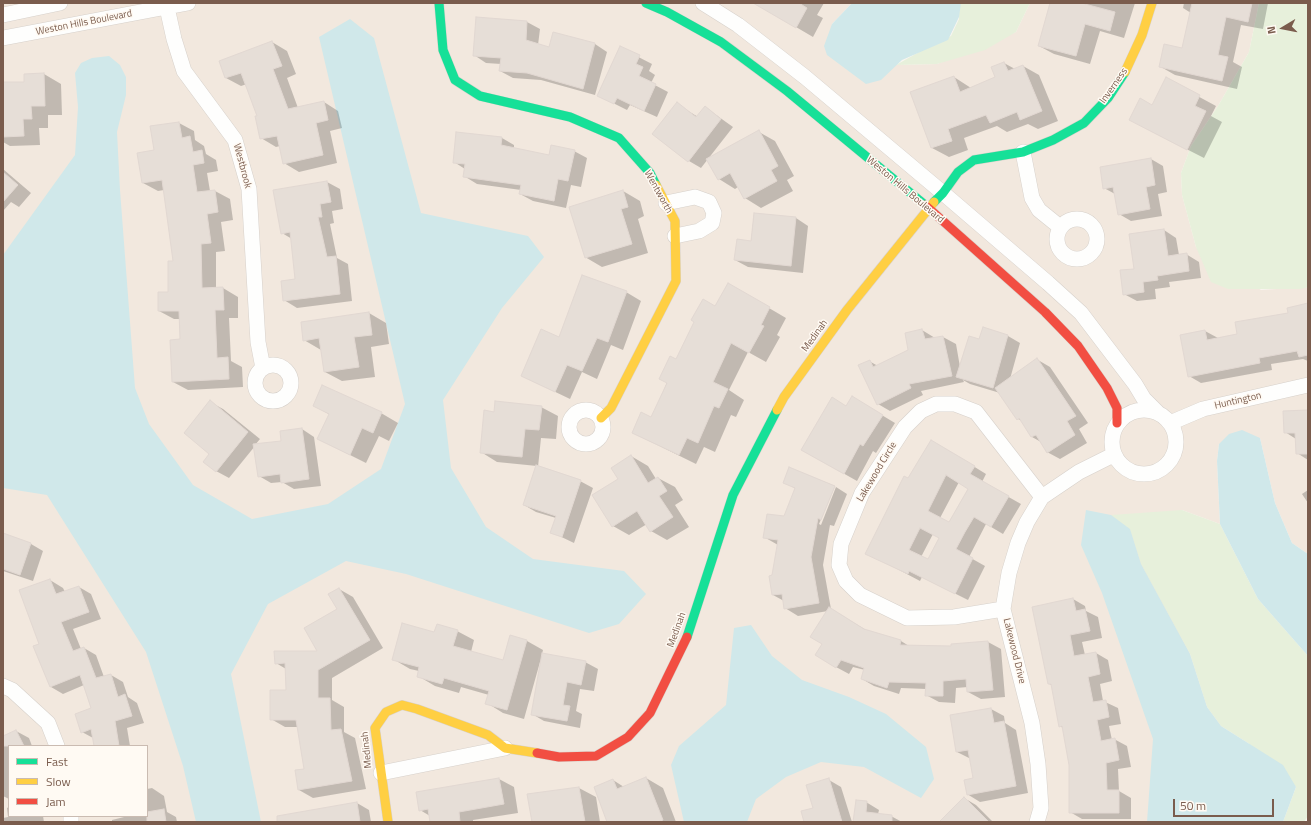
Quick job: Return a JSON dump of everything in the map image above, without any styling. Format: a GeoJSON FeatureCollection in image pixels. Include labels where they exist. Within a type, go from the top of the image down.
{"type":"FeatureCollection","features":[{"type":"Feature","properties":{"kind":"street"},"geometry":{"type":"LineString","coordinates":[[3,15],[60,3]]}},
{"type":"Feature","properties":{"kind":"street","name":"Weston Hills Boulevard"},"geometry":{"type":"LineString","coordinates":[[3,38],[166,5],[188,3]]}},
{"type":"Feature","properties":{"kind":"street","name":"Wentworth"},"geometry":{"type":"LineString","coordinates":[[439,3],[442,50],[455,80],[480,96],[570,117],[619,138],[650,173],[675,221],[676,282],[611,408],[601,418]]}},
{"type":"Feature","properties":{"kind":"street","name":"Weston Hills Boulevard"},"geometry":{"type":"LineString","coordinates":[[646,3],[667,12],[721,42],[787,91],[928,208],[1045,312],[1078,346],[1107,388],[1117,408],[1117,423]]}},
{"type":"Feature","properties":{"kind":"street"},"geometry":{"type":"LineString","coordinates":[[703,3],[738,25],[805,77],[943,193],[1081,313],[1135,384],[1144,399],[1170,423],[1176,439],[1176,446],[1172,459],[1160,470],[1150,474],[1140,474],[1130,471],[1120,464],[1113,455],[1111,440],[1117,423],[1126,414],[1137,410],[1144,409],[1158,413]]}},
{"type":"Feature","properties":{"kind":"street","name":"Inverness"},"geometry":{"type":"LineString","coordinates":[[928,208],[943,193],[958,172],[974,160],[1023,152],[1054,140],[1084,123],[1108,98],[1126,71],[1142,35],[1152,3]]}},
{"type":"Feature","properties":{"kind":"street","name":"Westbrook"},"geometry":{"type":"LineString","coordinates":[[166,5],[174,39],[184,71],[235,140],[249,189],[258,342],[263,368]]}},
{"type":"Feature","properties":{"kind":"street"},"geometry":{"type":"LineString","coordinates":[[1023,152],[1032,198],[1039,210],[1060,228]]}},
{"type":"Feature","properties":{"kind":"street"},"geometry":{"type":"LineString","coordinates":[[666,204],[695,197],[709,202],[714,213],[712,223],[699,231],[675,236]]}},
{"type":"Feature","properties":{"kind":"street","name":"Medinah"},"geometry":{"type":"LineString","coordinates":[[388,822],[375,728],[386,712],[402,705],[488,735],[505,748],[559,757],[596,756],[628,737],[650,713],[685,643],[733,495],[784,397],[847,310],[928,208]]}},
{"type":"Feature","properties":{"kind":"street","name":"Huntington"},"geometry":{"type":"LineString","coordinates":[[1170,423],[1203,408],[1308,385]]}},
{"type":"Feature","properties":{"kind":"street","name":"Lakewood Circle"},"geometry":{"type":"LineString","coordinates":[[1003,609],[954,617],[907,618],[860,595],[846,581],[839,565],[841,544],[862,493],[905,427],[921,411],[936,404],[955,404],[976,412],[1042,496]]}},
{"type":"Feature","properties":{"kind":"street","name":"Lakewood Drive"},"geometry":{"type":"LineString","coordinates":[[1037,822],[1041,808],[1038,764],[1032,723],[1003,609],[1009,573],[1018,543],[1027,522],[1042,496],[1078,472],[1113,455]]}},
{"type":"Feature","properties":{"kind":"street"},"geometry":{"type":"LineString","coordinates":[[3,686],[12,690],[48,723],[57,745]]}},
{"type":"Feature","properties":{"kind":"street"},"geometry":{"type":"LineString","coordinates":[[381,773],[505,748]]}},
{"type":"Feature","properties":{"kind":"shaded area"},"geometry":{"type":"Polygon","coordinates":[[[3,3],[852,3],[832,24],[896,65],[937,64],[1016,32],[1030,3],[1259,3],[1249,52],[1218,106],[1191,146],[1181,173],[1182,195],[1196,247],[1261,290],[1308,287],[1308,554],[1292,543],[1275,503],[1260,438],[1219,444],[1217,461],[1220,524],[1182,510],[1130,529],[1190,654],[1207,707],[1221,726],[1283,822],[3,822],[3,3]]]}},
{"type":"Feature","properties":{"kind":"green space"},"geometry":{"type":"Polygon","coordinates":[[[959,3],[1030,3],[1016,32],[985,50],[937,64],[896,65],[937,42],[951,36],[959,19],[959,3]]]}},
{"type":"Feature","properties":{"kind":"green space"},"geometry":{"type":"Polygon","coordinates":[[[1259,3],[1308,3],[1308,287],[1301,289],[1228,289],[1211,282],[1196,247],[1182,195],[1181,173],[1191,146],[1218,106],[1249,52],[1259,3]]]}},
{"type":"Feature","properties":{"kind":"green space"},"geometry":{"type":"Polygon","coordinates":[[[1182,510],[1220,524],[1258,599],[1308,656],[1308,816],[1304,822],[1283,822],[1296,787],[1248,743],[1221,726],[1207,707],[1190,654],[1141,564],[1130,530],[1111,515],[1182,510]]]}},
{"type":"Feature","properties":{"kind":"water"},"geometry":{"type":"Polygon","coordinates":[[[852,3],[961,3],[959,17],[948,40],[902,60],[881,80],[866,84],[827,55],[824,46],[832,24],[852,3]]]}},
{"type":"Feature","properties":{"kind":"water"},"geometry":{"type":"Polygon","coordinates":[[[350,19],[374,38],[421,213],[528,236],[544,257],[502,308],[443,400],[451,468],[486,527],[533,559],[624,571],[646,594],[619,624],[589,633],[406,574],[346,561],[268,604],[231,674],[261,822],[196,822],[183,766],[146,652],[47,495],[3,488],[3,255],[75,155],[78,107],[75,73],[81,63],[92,58],[109,56],[120,65],[126,77],[126,95],[117,132],[120,190],[135,388],[149,424],[193,485],[252,519],[328,504],[381,469],[405,404],[319,37],[350,19]]]}},
{"type":"Feature","properties":{"kind":"water"},"geometry":{"type":"Polygon","coordinates":[[[1242,430],[1260,438],[1275,503],[1292,543],[1308,554],[1308,656],[1258,599],[1220,524],[1217,461],[1219,444],[1229,434],[1242,430]]]}},
{"type":"Feature","properties":{"kind":"water"},"geometry":{"type":"Polygon","coordinates":[[[1086,510],[1111,515],[1130,529],[1141,564],[1190,654],[1207,707],[1221,726],[1283,765],[1296,787],[1283,822],[1147,822],[1153,739],[1102,593],[1081,545],[1086,510]]]}},
{"type":"Feature","properties":{"kind":"water"},"geometry":{"type":"Polygon","coordinates":[[[751,625],[772,656],[802,680],[849,697],[886,714],[926,747],[934,779],[921,798],[864,767],[821,762],[786,777],[756,799],[747,822],[684,822],[671,765],[679,746],[726,705],[734,628],[751,625]]]}},
{"type":"Feature","properties":{"kind":"building"},"geometry":{"type":"Polygon","coordinates":[[[753,3],[799,3],[807,8],[796,28],[753,3]]]}},
{"type":"Feature","properties":{"kind":"building"},"geometry":{"type":"Polygon","coordinates":[[[1050,3],[1081,3],[1115,12],[1110,31],[1085,24],[1076,56],[1038,46],[1050,3]]]}},
{"type":"Feature","properties":{"kind":"building"},"geometry":{"type":"Polygon","coordinates":[[[1192,3],[1252,3],[1248,22],[1226,17],[1218,55],[1228,57],[1222,81],[1159,67],[1164,44],[1182,48],[1192,3]]]}},
{"type":"Feature","properties":{"kind":"building"},"geometry":{"type":"Polygon","coordinates":[[[476,17],[527,21],[526,40],[549,47],[553,32],[595,43],[583,89],[527,73],[499,71],[501,58],[473,56],[476,17]]]}},
{"type":"Feature","properties":{"kind":"building"},"geometry":{"type":"Polygon","coordinates":[[[272,41],[282,66],[273,69],[288,109],[324,101],[328,120],[316,123],[323,155],[283,164],[277,136],[260,139],[255,116],[257,116],[241,73],[225,78],[219,61],[272,41]]]}},
{"type":"Feature","properties":{"kind":"building"},"geometry":{"type":"Polygon","coordinates":[[[620,46],[640,55],[636,64],[643,67],[639,76],[656,84],[644,111],[617,98],[614,104],[597,96],[620,46]]]}},
{"type":"Feature","properties":{"kind":"building"},"geometry":{"type":"Polygon","coordinates":[[[1004,62],[1008,71],[1023,65],[1042,111],[1020,120],[1017,112],[990,123],[986,115],[948,129],[952,141],[931,148],[910,92],[954,76],[960,92],[995,77],[991,67],[1004,62]]]}},
{"type":"Feature","properties":{"kind":"building"},"geometry":{"type":"Polygon","coordinates":[[[44,73],[45,106],[31,106],[32,119],[23,119],[24,136],[3,137],[3,82],[24,82],[24,74],[44,73]]]}},
{"type":"Feature","properties":{"kind":"building"},"geometry":{"type":"Polygon","coordinates":[[[1166,77],[1200,95],[1195,106],[1206,111],[1187,150],[1129,120],[1140,98],[1152,105],[1166,77]]]}},
{"type":"Feature","properties":{"kind":"building"},"geometry":{"type":"Polygon","coordinates":[[[677,102],[696,117],[705,106],[721,119],[688,162],[652,134],[677,102]]]}},
{"type":"Feature","properties":{"kind":"building"},"geometry":{"type":"Polygon","coordinates":[[[179,122],[182,138],[190,136],[193,152],[202,150],[204,163],[193,165],[197,192],[215,190],[218,212],[207,214],[211,243],[201,244],[202,288],[223,287],[224,310],[215,310],[217,358],[228,357],[229,379],[172,382],[170,340],[180,339],[179,311],[158,311],[158,292],[168,292],[168,261],[173,261],[162,180],[142,183],[137,153],[154,150],[150,126],[179,122]]]}},
{"type":"Feature","properties":{"kind":"building"},"geometry":{"type":"Polygon","coordinates":[[[759,130],[778,166],[771,170],[777,181],[744,199],[730,173],[718,180],[706,159],[759,130]]]}},
{"type":"Feature","properties":{"kind":"building"},"geometry":{"type":"Polygon","coordinates":[[[456,132],[502,137],[501,145],[549,155],[551,145],[575,150],[568,181],[558,179],[554,201],[519,194],[521,185],[463,177],[465,164],[453,163],[456,132]]]}},
{"type":"Feature","properties":{"kind":"building"},"geometry":{"type":"Polygon","coordinates":[[[1151,158],[1155,185],[1146,187],[1150,209],[1118,215],[1113,187],[1103,189],[1100,167],[1151,158]]]}},
{"type":"Feature","properties":{"kind":"building"},"geometry":{"type":"Polygon","coordinates":[[[3,172],[18,185],[3,202],[3,172]]]}},
{"type":"Feature","properties":{"kind":"building"},"geometry":{"type":"Polygon","coordinates":[[[327,181],[331,202],[320,204],[322,217],[318,217],[327,257],[336,256],[340,294],[283,301],[281,281],[295,279],[290,232],[281,234],[273,190],[327,181]]]}},
{"type":"Feature","properties":{"kind":"building"},"geometry":{"type":"Polygon","coordinates":[[[623,190],[628,207],[621,209],[632,244],[585,258],[569,207],[623,190]]]}},
{"type":"Feature","properties":{"kind":"building"},"geometry":{"type":"Polygon","coordinates":[[[754,213],[796,217],[791,266],[734,260],[737,239],[751,241],[754,213]]]}},
{"type":"Feature","properties":{"kind":"building"},"geometry":{"type":"Polygon","coordinates":[[[1164,229],[1168,256],[1187,253],[1189,271],[1157,276],[1158,280],[1143,282],[1144,292],[1123,295],[1120,270],[1134,269],[1129,234],[1164,229]]]}},
{"type":"Feature","properties":{"kind":"building"},"geometry":{"type":"Polygon","coordinates":[[[582,275],[627,291],[608,342],[597,338],[582,371],[567,365],[555,392],[521,376],[541,329],[559,337],[582,275]]]}},
{"type":"Feature","properties":{"kind":"building"},"geometry":{"type":"Polygon","coordinates":[[[728,283],[770,307],[761,325],[764,326],[749,353],[731,343],[713,382],[728,389],[719,408],[714,406],[698,443],[687,438],[679,455],[632,433],[641,412],[651,417],[667,383],[659,379],[670,356],[676,359],[694,322],[691,320],[703,299],[715,306],[728,283]]]}},
{"type":"Feature","properties":{"kind":"building"},"geometry":{"type":"Polygon","coordinates":[[[1308,303],[1308,355],[1299,357],[1297,351],[1259,358],[1260,363],[1188,377],[1180,335],[1205,330],[1207,340],[1237,334],[1235,322],[1288,313],[1287,308],[1308,303]]]}},
{"type":"Feature","properties":{"kind":"building"},"geometry":{"type":"Polygon","coordinates":[[[369,312],[372,335],[354,337],[359,367],[324,372],[319,338],[303,341],[301,322],[369,312]]]}},
{"type":"Feature","properties":{"kind":"building"},"geometry":{"type":"Polygon","coordinates":[[[983,327],[1008,335],[993,388],[956,377],[969,336],[979,339],[983,327]]]}},
{"type":"Feature","properties":{"kind":"building"},"geometry":{"type":"Polygon","coordinates":[[[922,329],[925,339],[943,336],[952,376],[909,384],[911,388],[877,405],[858,365],[870,360],[873,367],[908,350],[905,333],[922,329]]]}},
{"type":"Feature","properties":{"kind":"building"},"geometry":{"type":"Polygon","coordinates":[[[1037,358],[1076,416],[1067,421],[1075,435],[1047,453],[1036,435],[1031,437],[1019,418],[1017,420],[995,388],[1037,358]]]}},
{"type":"Feature","properties":{"kind":"building"},"geometry":{"type":"Polygon","coordinates":[[[322,385],[382,412],[373,433],[362,428],[350,455],[317,439],[329,414],[313,406],[322,385]]]}},
{"type":"Feature","properties":{"kind":"building"},"geometry":{"type":"Polygon","coordinates":[[[852,396],[883,415],[863,446],[860,444],[844,474],[801,450],[832,397],[846,406],[852,396]]]}},
{"type":"Feature","properties":{"kind":"building"},"geometry":{"type":"Polygon","coordinates":[[[210,400],[248,432],[216,472],[203,462],[209,454],[184,433],[210,400]]]}},
{"type":"Feature","properties":{"kind":"building"},"geometry":{"type":"Polygon","coordinates":[[[495,401],[542,406],[539,430],[525,429],[522,457],[480,453],[484,410],[494,412],[495,401]]]}},
{"type":"Feature","properties":{"kind":"building"},"geometry":{"type":"Polygon","coordinates":[[[1308,410],[1308,454],[1296,454],[1295,433],[1284,433],[1283,411],[1308,410]]]}},
{"type":"Feature","properties":{"kind":"building"},"geometry":{"type":"Polygon","coordinates":[[[302,428],[309,479],[281,483],[280,474],[258,477],[253,444],[281,441],[280,431],[302,428]]]}},
{"type":"Feature","properties":{"kind":"building"},"geometry":{"type":"Polygon","coordinates":[[[931,440],[975,466],[970,474],[1009,496],[991,527],[974,517],[965,532],[956,549],[973,558],[955,594],[909,571],[908,574],[865,554],[904,476],[908,478],[931,440]],[[946,475],[928,511],[949,522],[968,489],[946,475]],[[920,528],[909,550],[928,559],[939,538],[920,528]]]}},
{"type":"Feature","properties":{"kind":"building"},"geometry":{"type":"Polygon","coordinates":[[[631,455],[648,483],[658,477],[667,491],[659,496],[673,517],[650,532],[637,511],[612,527],[592,495],[618,479],[611,468],[631,455]]]}},
{"type":"Feature","properties":{"kind":"building"},"geometry":{"type":"Polygon","coordinates":[[[536,465],[581,480],[562,537],[550,533],[556,516],[523,505],[536,465]]]}},
{"type":"Feature","properties":{"kind":"building"},"geometry":{"type":"Polygon","coordinates":[[[789,467],[835,486],[821,520],[818,518],[811,557],[819,603],[784,609],[782,594],[772,595],[769,576],[772,575],[778,540],[763,538],[767,514],[784,516],[795,488],[783,483],[789,467]]]}},
{"type":"Feature","properties":{"kind":"building"},"geometry":{"type":"Polygon","coordinates":[[[3,533],[31,543],[20,575],[3,569],[3,533]]]}},
{"type":"Feature","properties":{"kind":"building"},"geometry":{"type":"Polygon","coordinates":[[[50,579],[56,594],[79,586],[89,612],[61,622],[73,651],[84,647],[96,678],[111,674],[118,697],[125,694],[132,716],[115,721],[119,745],[94,745],[91,729],[81,733],[75,714],[91,708],[80,675],[50,687],[33,646],[39,644],[19,590],[50,579]]]}},
{"type":"Feature","properties":{"kind":"building"},"geometry":{"type":"Polygon","coordinates":[[[339,588],[370,640],[318,670],[318,698],[330,698],[331,730],[341,729],[352,781],[298,790],[295,770],[304,769],[296,720],[270,720],[270,690],[286,690],[285,663],[275,664],[274,651],[317,651],[304,628],[337,609],[328,594],[339,588]]]}},
{"type":"Feature","properties":{"kind":"building"},"geometry":{"type":"Polygon","coordinates":[[[1073,598],[1076,611],[1085,609],[1090,631],[1070,635],[1074,656],[1096,652],[1100,674],[1088,677],[1093,702],[1106,700],[1109,717],[1097,720],[1101,741],[1115,738],[1119,760],[1106,763],[1107,790],[1119,790],[1119,813],[1069,813],[1069,765],[1062,726],[1059,727],[1051,684],[1048,684],[1032,607],[1073,598]]]}},
{"type":"Feature","properties":{"kind":"building"},"geometry":{"type":"Polygon","coordinates":[[[829,607],[864,629],[901,640],[900,645],[951,646],[951,644],[988,641],[993,690],[967,692],[966,679],[943,681],[943,696],[925,696],[926,683],[889,682],[887,688],[861,679],[864,668],[841,660],[836,668],[815,655],[822,644],[810,637],[829,607]]]}},
{"type":"Feature","properties":{"kind":"building"},"geometry":{"type":"Polygon","coordinates":[[[402,623],[434,632],[437,624],[458,630],[453,646],[503,660],[510,635],[527,640],[507,710],[485,704],[489,691],[444,678],[442,684],[417,677],[419,667],[392,660],[402,623]]]}},
{"type":"Feature","properties":{"kind":"building"},"geometry":{"type":"Polygon","coordinates":[[[542,653],[586,661],[581,685],[567,682],[563,705],[570,706],[567,721],[531,715],[542,653]]]}},
{"type":"Feature","properties":{"kind":"building"},"geometry":{"type":"Polygon","coordinates":[[[991,708],[994,723],[1004,721],[1016,786],[967,795],[964,780],[973,778],[968,750],[956,752],[950,715],[991,708]]]}},
{"type":"Feature","properties":{"kind":"building"},"geometry":{"type":"Polygon","coordinates":[[[16,730],[24,745],[3,746],[3,736],[16,730]]]}},
{"type":"Feature","properties":{"kind":"building"},"geometry":{"type":"Polygon","coordinates":[[[646,777],[663,820],[657,822],[607,822],[594,787],[613,779],[617,789],[646,777]]]}},
{"type":"Feature","properties":{"kind":"building"},"geometry":{"type":"Polygon","coordinates":[[[499,778],[504,804],[459,812],[460,822],[430,822],[428,809],[419,811],[416,792],[499,778]]]}},
{"type":"Feature","properties":{"kind":"building"},"geometry":{"type":"Polygon","coordinates":[[[829,778],[842,822],[804,822],[801,811],[813,808],[806,785],[829,778]]]}},
{"type":"Feature","properties":{"kind":"building"},"geometry":{"type":"Polygon","coordinates":[[[579,787],[585,822],[532,822],[527,794],[579,787]]]}},
{"type":"Feature","properties":{"kind":"building"},"geometry":{"type":"Polygon","coordinates":[[[964,797],[989,822],[939,822],[964,797]]]}},
{"type":"Feature","properties":{"kind":"building"},"geometry":{"type":"Polygon","coordinates":[[[856,800],[867,801],[866,812],[892,815],[892,822],[853,822],[856,800]]]}},
{"type":"Feature","properties":{"kind":"building"},"geometry":{"type":"Polygon","coordinates":[[[357,802],[360,822],[277,822],[277,816],[357,802]]]}},
{"type":"Feature","properties":{"kind":"building"},"geometry":{"type":"Polygon","coordinates":[[[164,809],[166,822],[147,822],[148,812],[164,809]]]}},
{"type":"Feature","properties":{"kind":"traffic: fast"},"geometry":{"type":"LineString","coordinates":[[439,3],[443,50],[455,80],[480,96],[570,117],[619,138],[650,173],[656,185]]}},
{"type":"Feature","properties":{"kind":"traffic: fast"},"geometry":{"type":"LineString","coordinates":[[646,3],[667,12],[721,42],[787,91],[925,205]]}},
{"type":"Feature","properties":{"kind":"traffic: fast"},"geometry":{"type":"LineString","coordinates":[[934,202],[943,193],[958,172],[974,160],[1023,152],[1053,140],[1084,123],[1108,98],[1125,72]]}},
{"type":"Feature","properties":{"kind":"traffic: fast"},"geometry":{"type":"LineString","coordinates":[[687,637],[733,495],[777,410]]}},
{"type":"Feature","properties":{"kind":"traffic: slow"},"geometry":{"type":"LineString","coordinates":[[1125,72],[1142,35],[1152,3]]}},
{"type":"Feature","properties":{"kind":"traffic: slow"},"geometry":{"type":"LineString","coordinates":[[601,418],[611,408],[676,281],[675,221],[656,185]]}},
{"type":"Feature","properties":{"kind":"traffic: slow"},"geometry":{"type":"LineString","coordinates":[[777,410],[784,397],[847,310],[934,202]]}},
{"type":"Feature","properties":{"kind":"traffic: slow"},"geometry":{"type":"LineString","coordinates":[[388,822],[375,728],[386,712],[402,705],[417,709],[488,735],[505,748],[537,753]]}},
{"type":"Feature","properties":{"kind":"traffic: jam"},"geometry":{"type":"LineString","coordinates":[[925,205],[1045,312],[1078,346],[1107,388],[1117,408],[1117,423]]}},
{"type":"Feature","properties":{"kind":"traffic: jam"},"geometry":{"type":"LineString","coordinates":[[537,753],[559,757],[596,756],[628,737],[650,713],[687,637]]}}]}
